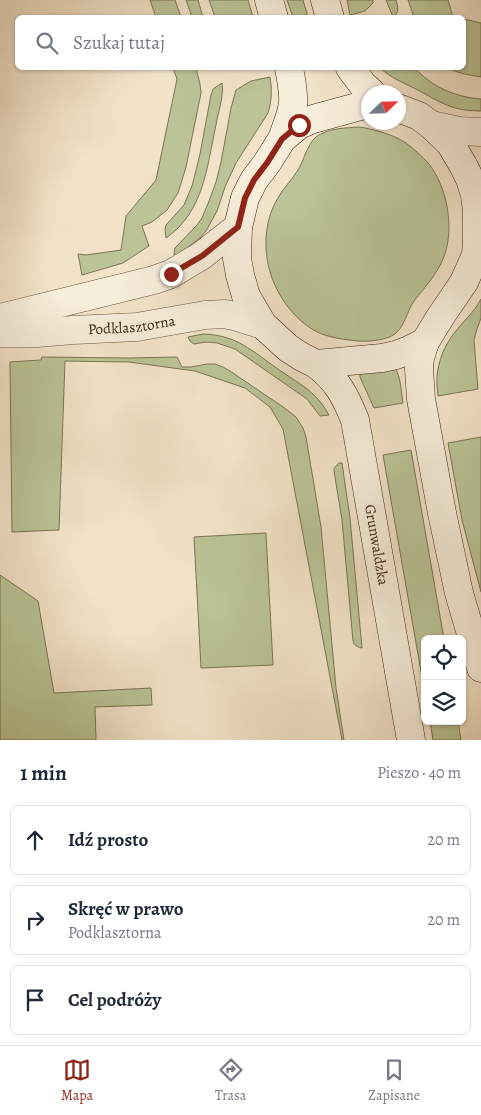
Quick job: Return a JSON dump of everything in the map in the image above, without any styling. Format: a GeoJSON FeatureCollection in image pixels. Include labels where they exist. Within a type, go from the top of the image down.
{"type":"FeatureCollection","features":[{"type":"Feature","properties":{"kind":"main road"},"geometry":{"type":"LineString","coordinates":[[269,0],[273,15]]}},
{"type":"Feature","properties":{"kind":"main road"},"geometry":{"type":"LineString","coordinates":[[325,0],[329,15]]}},
{"type":"Feature","properties":{"kind":"main road"},"geometry":{"type":"LineString","coordinates":[[263,326],[246,296],[240,275],[237,258],[238,227],[245,198],[254,180],[282,139],[291,113],[293,92],[288,70]]}},
{"type":"Feature","properties":{"kind":"main road"},"geometry":{"type":"LineString","coordinates":[[352,70],[363,85]]}},
{"type":"Feature","properties":{"kind":"main road"},"geometry":{"type":"LineString","coordinates":[[282,139],[299,125],[313,119],[361,106]]}},
{"type":"Feature","properties":{"kind":"main road"},"geometry":{"type":"LineString","coordinates":[[406,111],[418,116],[431,125],[450,143],[470,179],[475,195],[478,253],[464,282],[425,342],[419,369],[421,399],[442,513],[459,593],[481,668]]}},
{"type":"Feature","properties":{"kind":"main road"},"geometry":{"type":"LineString","coordinates":[[431,125],[460,131],[481,132]]}},
{"type":"Feature","properties":{"kind":"main road"},"geometry":{"type":"LineString","coordinates":[[0,318],[154,280],[171,274],[202,256],[238,227]]}},
{"type":"Feature","properties":{"kind":"main road","name":"Podklasztorna"},"geometry":{"type":"LineString","coordinates":[[0,333],[37,333],[137,327],[206,315],[225,314],[263,326]]}},
{"type":"Feature","properties":{"kind":"main road","name":"Grunwaldzka"},"geometry":{"type":"LineString","coordinates":[[263,326],[288,348],[328,373],[338,385],[349,405],[354,420],[411,740]]}},
{"type":"Feature","properties":{"kind":"main road"},"geometry":{"type":"LineString","coordinates":[[316,364],[382,358],[409,350],[425,342]]}},
{"type":"Feature","properties":{"kind":"green space"},"geometry":{"type":"Polygon","coordinates":[[[150,0],[175,0],[180,15],[155,15],[150,0]]]}},
{"type":"Feature","properties":{"kind":"green space"},"geometry":{"type":"Polygon","coordinates":[[[186,0],[198,0],[202,15],[191,15],[186,0]]]}},
{"type":"Feature","properties":{"kind":"green space"},"geometry":{"type":"Polygon","coordinates":[[[209,0],[248,0],[252,15],[214,15],[209,0]]]}},
{"type":"Feature","properties":{"kind":"green space"},"geometry":{"type":"Polygon","coordinates":[[[287,0],[303,0],[307,15],[292,15],[287,0]]]}},
{"type":"Feature","properties":{"kind":"green space"},"geometry":{"type":"Polygon","coordinates":[[[347,0],[373,0],[373,3],[365,11],[350,15],[347,0]]]}},
{"type":"Feature","properties":{"kind":"green space"},"geometry":{"type":"Polygon","coordinates":[[[386,0],[396,0],[398,11],[395,15],[392,15],[386,0]]]}},
{"type":"Feature","properties":{"kind":"green space"},"geometry":{"type":"Polygon","coordinates":[[[408,0],[448,0],[452,15],[413,15],[408,0]]]}},
{"type":"Feature","properties":{"kind":"green space"},"geometry":{"type":"Polygon","coordinates":[[[466,19],[481,23],[481,77],[453,70],[466,70],[466,19]]]}},
{"type":"Feature","properties":{"kind":"green space"},"geometry":{"type":"Polygon","coordinates":[[[174,70],[196,70],[201,93],[186,167],[178,193],[167,210],[152,222],[142,226],[149,246],[123,263],[82,275],[78,254],[86,255],[121,250],[126,216],[156,180],[177,79],[174,70]]]}},
{"type":"Feature","properties":{"kind":"green space"},"geometry":{"type":"Polygon","coordinates":[[[383,70],[417,70],[436,86],[462,96],[481,99],[481,111],[455,108],[383,70]]]}},
{"type":"Feature","properties":{"kind":"green space"},"geometry":{"type":"Polygon","coordinates":[[[270,77],[271,95],[268,113],[236,163],[217,211],[206,231],[199,239],[175,257],[175,248],[202,218],[216,182],[236,90],[251,81],[270,77]]]}},
{"type":"Feature","properties":{"kind":"green space"},"geometry":{"type":"Polygon","coordinates":[[[222,83],[222,94],[202,187],[189,215],[166,238],[166,225],[184,205],[192,186],[211,95],[213,89],[222,83]]]}},
{"type":"Feature","properties":{"kind":"green space"},"geometry":{"type":"Polygon","coordinates":[[[360,127],[361,130],[384,133],[406,143],[429,164],[435,173],[447,207],[449,219],[448,243],[442,261],[414,301],[398,331],[392,336],[382,339],[367,341],[347,340],[328,336],[309,327],[285,303],[279,294],[268,266],[266,236],[273,207],[282,191],[298,170],[313,140],[331,130],[360,127]]]}},
{"type":"Feature","properties":{"kind":"green space"},"geometry":{"type":"Polygon","coordinates":[[[481,299],[481,318],[474,340],[478,389],[438,396],[438,372],[445,347],[481,299]]]}},
{"type":"Feature","properties":{"kind":"green space"},"geometry":{"type":"Polygon","coordinates":[[[203,334],[225,337],[252,350],[312,393],[324,406],[329,415],[320,416],[307,399],[235,349],[217,343],[194,344],[188,337],[203,334]]]}},
{"type":"Feature","properties":{"kind":"green space"},"geometry":{"type":"Polygon","coordinates":[[[42,357],[177,357],[182,367],[215,364],[230,371],[296,417],[306,437],[321,527],[336,688],[344,740],[342,740],[283,429],[270,407],[245,388],[195,371],[129,362],[65,361],[59,530],[12,532],[10,362],[41,360],[42,357]]]}},
{"type":"Feature","properties":{"kind":"green space"},"geometry":{"type":"Polygon","coordinates":[[[395,368],[400,380],[403,403],[374,408],[360,374],[395,368]]]}},
{"type":"Feature","properties":{"kind":"green space"},"geometry":{"type":"Polygon","coordinates":[[[481,437],[481,592],[462,520],[448,443],[481,437]]]}},
{"type":"Feature","properties":{"kind":"green space"},"geometry":{"type":"Polygon","coordinates":[[[411,450],[443,635],[421,635],[421,671],[383,455],[411,450]]]}},
{"type":"Feature","properties":{"kind":"green space"},"geometry":{"type":"Polygon","coordinates":[[[339,463],[342,463],[350,518],[362,648],[356,646],[353,641],[342,520],[334,471],[334,468],[339,463]]]}},
{"type":"Feature","properties":{"kind":"green space"},"geometry":{"type":"Polygon","coordinates":[[[266,533],[273,665],[201,668],[194,537],[266,533]]]}},
{"type":"Feature","properties":{"kind":"green space"},"geometry":{"type":"Polygon","coordinates":[[[0,575],[38,601],[54,693],[151,688],[152,705],[95,707],[96,740],[0,740],[0,575]]]}},
{"type":"Feature","properties":{"kind":"green space"},"geometry":{"type":"Polygon","coordinates":[[[431,725],[459,725],[461,740],[433,740],[431,725]]]}},
{"type":"Feature","properties":{"kind":"route"},"geometry":{"type":"LineString","coordinates":[[171,274],[202,256],[238,227],[245,198],[254,180],[282,139],[299,125]]}}]}
